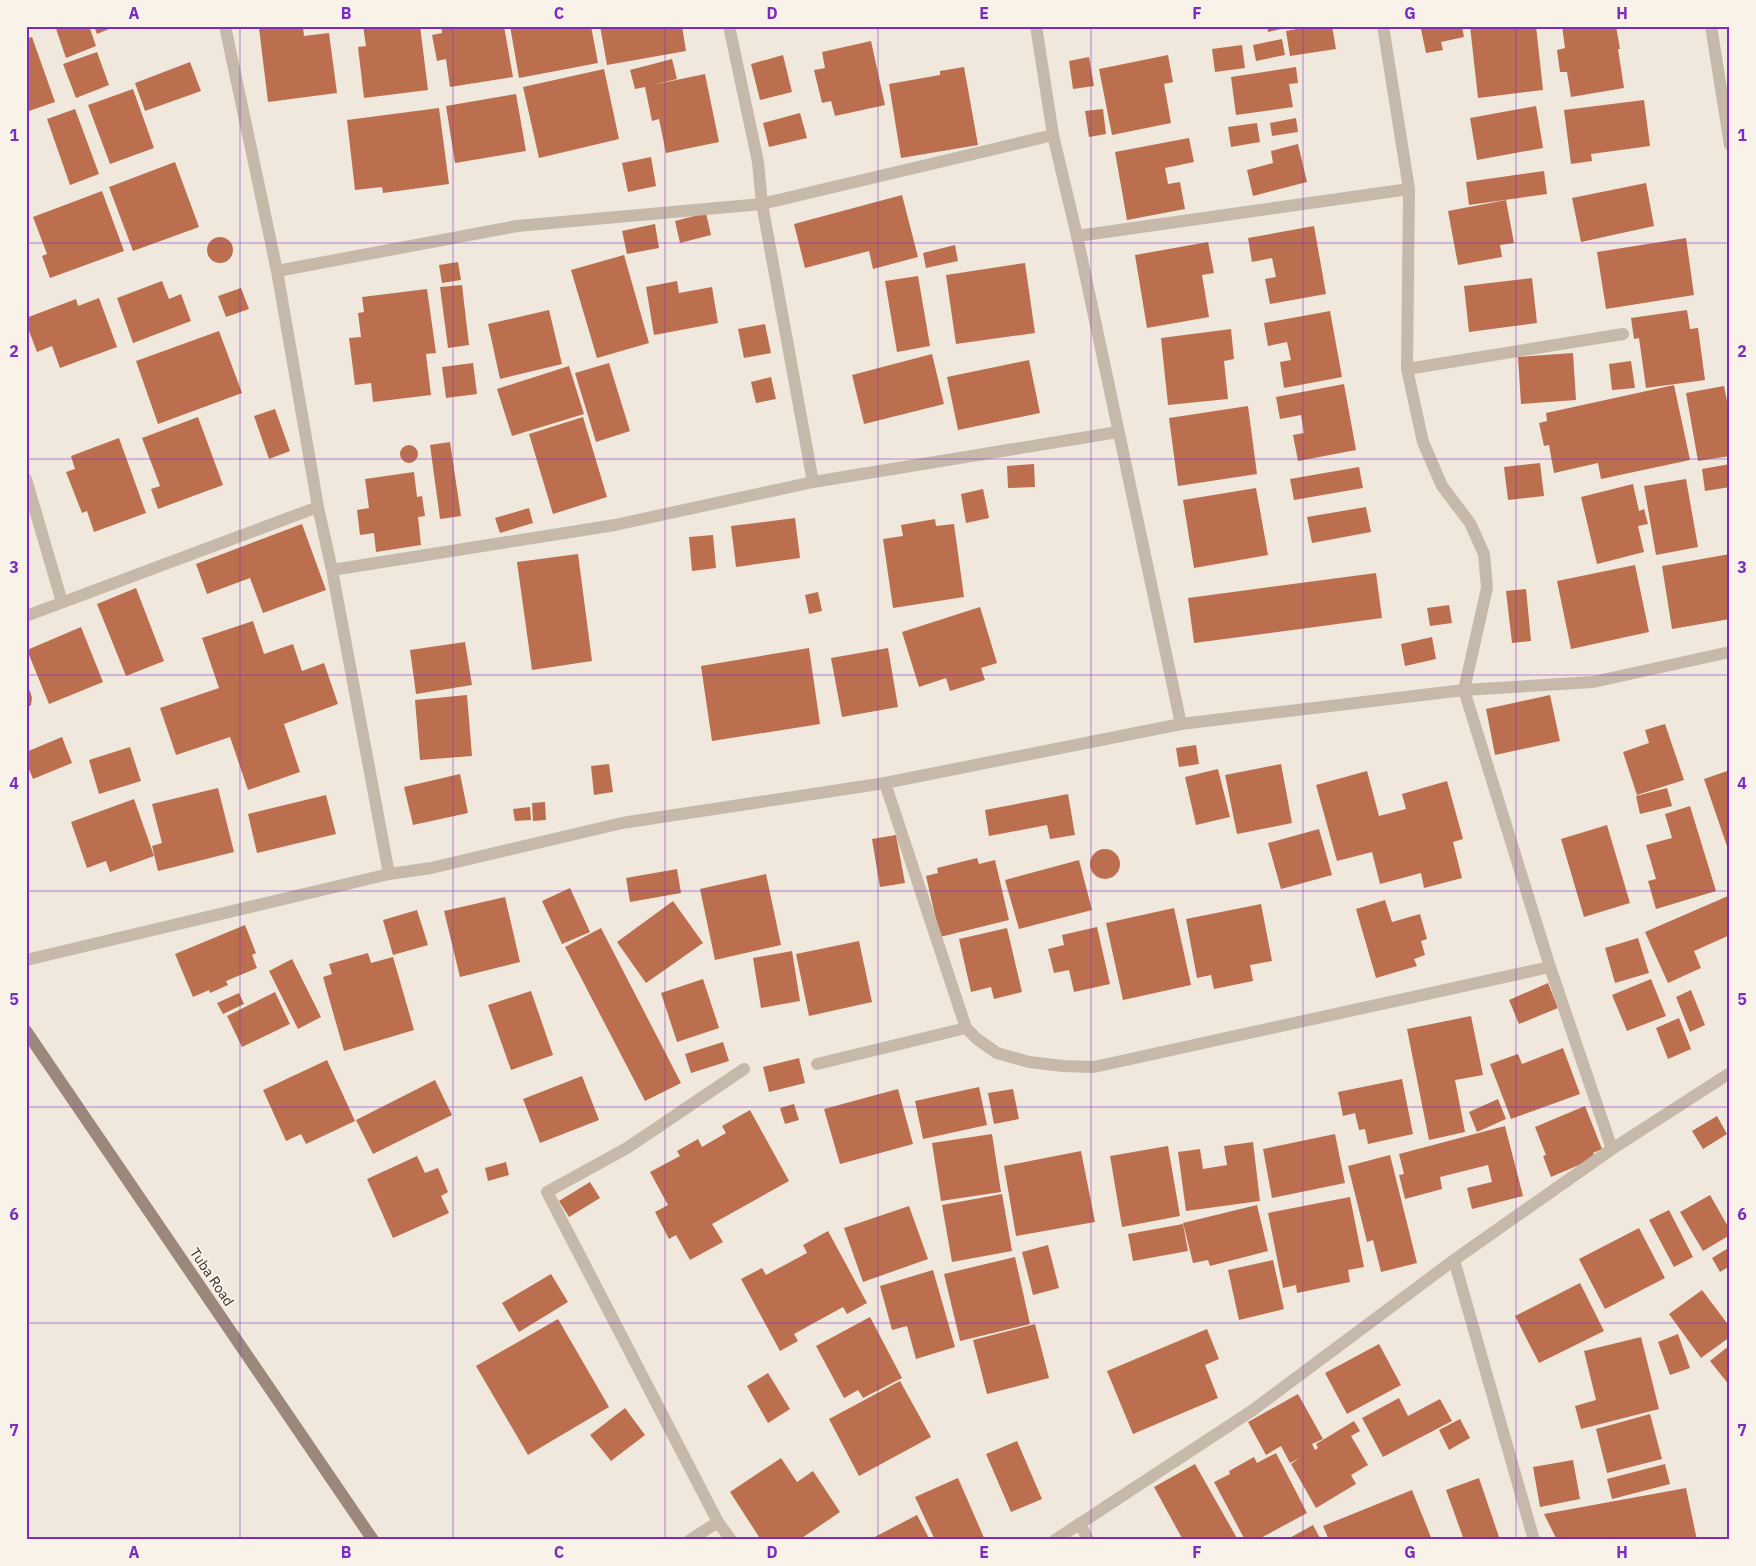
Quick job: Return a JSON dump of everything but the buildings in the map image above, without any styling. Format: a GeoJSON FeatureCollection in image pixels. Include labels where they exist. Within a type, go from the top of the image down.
{"type":"FeatureCollection","features":[{"type":"Feature","properties":{"kind":"street"},"geometry":{"type":"LineString","coordinates":[[225,26],[277,271],[318,507],[332,570],[389,874]]}},
{"type":"Feature","properties":{"kind":"street"},"geometry":{"type":"LineString","coordinates":[[729,26],[758,162],[762,204],[813,482]]}},
{"type":"Feature","properties":{"kind":"street"},"geometry":{"type":"LineString","coordinates":[[1036,26],[1053,135],[1077,236],[1181,724]]}},
{"type":"Feature","properties":{"kind":"street"},"geometry":{"type":"LineString","coordinates":[[1383,26],[1409,189],[1407,368],[1423,442],[1442,486],[1470,523],[1484,554],[1488,588],[1464,690],[1550,967],[1612,1149]]}},
{"type":"Feature","properties":{"kind":"street"},"geometry":{"type":"LineString","coordinates":[[1711,26],[1730,145]]}},
{"type":"Feature","properties":{"kind":"street"},"geometry":{"type":"LineString","coordinates":[[277,271],[517,226],[762,204],[1053,135]]}},
{"type":"Feature","properties":{"kind":"street"},"geometry":{"type":"LineString","coordinates":[[1077,236],[1409,189]]}},
{"type":"Feature","properties":{"kind":"street"},"geometry":{"type":"LineString","coordinates":[[1407,368],[1623,334]]}},
{"type":"Feature","properties":{"kind":"street"},"geometry":{"type":"LineString","coordinates":[[332,570],[615,525],[813,482],[1118,432]]}},
{"type":"Feature","properties":{"kind":"street"},"geometry":{"type":"LineString","coordinates":[[26,479],[62,602]]}},
{"type":"Feature","properties":{"kind":"street"},"geometry":{"type":"LineString","coordinates":[[26,616],[318,507]]}},
{"type":"Feature","properties":{"kind":"street"},"geometry":{"type":"LineString","coordinates":[[26,960],[389,874],[431,868],[622,823],[885,783],[1181,724],[1464,690],[1593,682],[1730,652]]}},
{"type":"Feature","properties":{"kind":"street"},"geometry":{"type":"LineString","coordinates":[[885,783],[966,1028],[977,1039],[997,1053],[1029,1062],[1094,1067],[1550,967]]}},
{"type":"Feature","properties":{"kind":"street"},"geometry":{"type":"LineString","coordinates":[[817,1064],[966,1028]]}},
{"type":"Feature","properties":{"kind":"street","name":"Tuba Road"},"geometry":{"type":"LineString","coordinates":[[26,1031],[373,1540]]}},
{"type":"Feature","properties":{"kind":"street"},"geometry":{"type":"LineString","coordinates":[[731,1540],[718,1522],[547,1192],[627,1148],[744,1069]]}},
{"type":"Feature","properties":{"kind":"street"},"geometry":{"type":"LineString","coordinates":[[1055,1540],[1253,1410],[1454,1260],[1612,1149],[1730,1073]]}},
{"type":"Feature","properties":{"kind":"street"},"geometry":{"type":"LineString","coordinates":[[1454,1260],[1534,1540]]}},
{"type":"Feature","properties":{"kind":"street"},"geometry":{"type":"LineString","coordinates":[[690,1540],[718,1522]]}},
{"type":"Feature","properties":{"kind":"street"},"geometry":{"type":"LineString","coordinates":[[1080,1523],[1088,1540]]}}]}
